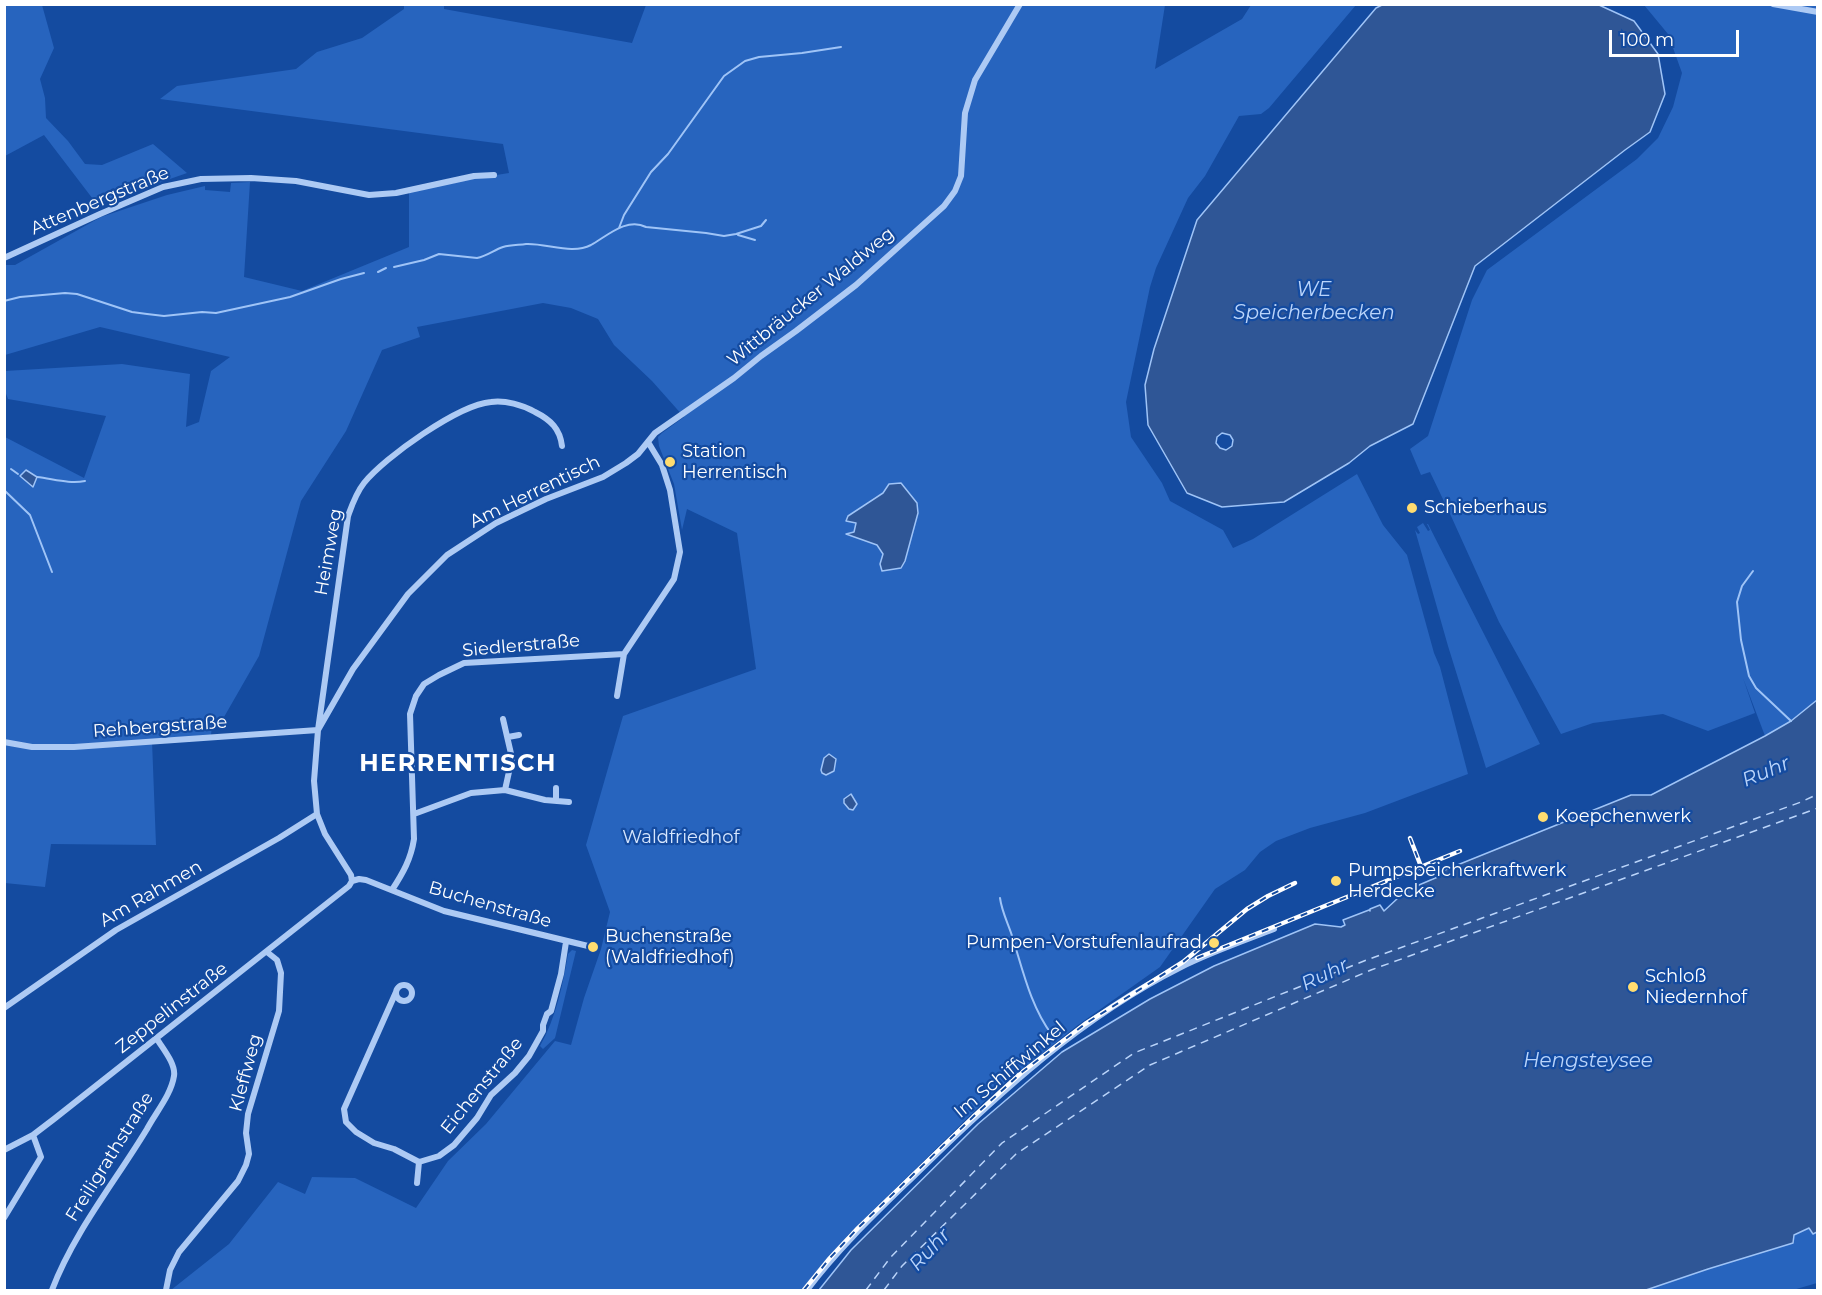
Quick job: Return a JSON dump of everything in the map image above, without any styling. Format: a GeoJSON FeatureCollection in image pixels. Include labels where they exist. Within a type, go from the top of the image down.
{"type":"FeatureCollection","features":[{"type":"Feature","properties":{"kind":"street","name":"Wittbräucker Waldweg"},"geometry":{"type":"LineString","coordinates":[[648,442],[659,430],[735,378],[856,285],[944,206],[955,191],[961,176],[965,113],[975,80],[1020,4]]}},
{"type":"Feature","properties":{"kind":"street"},"geometry":{"type":"LineString","coordinates":[[1773,4],[1818,12]]}},
{"type":"Feature","properties":{"kind":"street","name":"Attenbergstraße"},"geometry":{"type":"LineString","coordinates":[[4,258],[163,187],[201,179],[251,178],[296,181],[369,195],[396,193],[474,176],[494,175]]}},
{"type":"Feature","properties":{"kind":"street","name":"Heimweg"},"geometry":{"type":"LineString","coordinates":[[318,730],[348,516],[357,493],[364,483],[375,471],[414,440],[445,421],[471,408],[490,402],[516,404],[540,414],[560,434],[562,446]]}},
{"type":"Feature","properties":{"kind":"street"},"geometry":{"type":"LineString","coordinates":[[618,696],[624,654],[674,579],[680,552],[670,490],[662,465],[648,442]]}},
{"type":"Feature","properties":{"kind":"street","name":"Am Herrentisch"},"geometry":{"type":"LineString","coordinates":[[352,881],[351,875],[325,834],[317,814],[314,781],[318,730],[353,669],[408,594],[447,555],[496,523],[546,499],[603,477],[638,454],[648,442]]}},
{"type":"Feature","properties":{"kind":"street","name":"Siedlerstraße"},"geometry":{"type":"LineString","coordinates":[[392,890],[404,873],[414,839],[410,714],[416,696],[424,684],[464,663],[624,654]]}},
{"type":"Feature","properties":{"kind":"street"},"geometry":{"type":"LineString","coordinates":[[503,719],[512,758],[505,789]]}},
{"type":"Feature","properties":{"kind":"street","name":"Rehbergstraße"},"geometry":{"type":"LineString","coordinates":[[4,742],[32,747],[74,747],[318,730]]}},
{"type":"Feature","properties":{"kind":"street"},"geometry":{"type":"LineString","coordinates":[[508,737],[519,735]]}},
{"type":"Feature","properties":{"kind":"street"},"geometry":{"type":"LineString","coordinates":[[556,788],[556,801]]}},
{"type":"Feature","properties":{"kind":"street"},"geometry":{"type":"LineString","coordinates":[[414,814],[471,794],[505,789],[535,798],[569,802]]}},
{"type":"Feature","properties":{"kind":"street","name":"Am Rahmen"},"geometry":{"type":"LineString","coordinates":[[4,1008],[116,930],[270,844],[317,814]]}},
{"type":"Feature","properties":{"kind":"street","name":"Buchenstraße"},"geometry":{"type":"LineString","coordinates":[[352,881],[366,880],[444,911],[588,946]]}},
{"type":"Feature","properties":{"kind":"street","name":"Zeppelinstraße"},"geometry":{"type":"LineString","coordinates":[[4,1150],[33,1135],[350,886],[352,881]]}},
{"type":"Feature","properties":{"kind":"street","name":"Im Schiffwinkel"},"geometry":{"type":"LineString","coordinates":[[807,1290],[862,1226],[973,1118],[1050,1053],[1129,997],[1182,967],[1274,929]]}},
{"type":"Feature","properties":{"kind":"street","name":"Eichenstraße"},"geometry":{"type":"LineString","coordinates":[[418,1162],[439,1156],[454,1145],[477,1118],[491,1095],[515,1073],[529,1056],[543,1031],[547,1014],[551,1011],[561,974],[566,942]]}},
{"type":"Feature","properties":{"kind":"street","name":"Kleffweg"},"geometry":{"type":"LineString","coordinates":[[166,1290],[170,1270],[178,1252],[238,1181],[246,1165],[249,1154],[246,1133],[251,1101],[279,1011],[281,973],[277,960],[267,952]]}},
{"type":"Feature","properties":{"kind":"street"},"geometry":{"type":"LineString","coordinates":[[396,992],[344,1109],[346,1122],[356,1132],[374,1143],[394,1149],[418,1162],[417,1183]]}},
{"type":"Feature","properties":{"kind":"street","name":"Freiligrathstraße"},"geometry":{"type":"LineString","coordinates":[[52,1290],[73,1243],[168,1094],[175,1074],[157,1039]]}},
{"type":"Feature","properties":{"kind":"street"},"geometry":{"type":"LineString","coordinates":[[4,1218],[42,1157],[33,1135]]}},
{"type":"Feature","properties":{"kind":"green space"},"geometry":{"type":"Polygon","coordinates":[[[5,4],[42,5],[54,48],[40,79],[45,98],[46,118],[68,141],[85,164],[102,165],[153,144],[187,173],[102,203],[99,207],[44,135],[5,156],[5,4]]]}},
{"type":"Feature","properties":{"kind":"green space","name":"Waldfriedhof"},"geometry":{"type":"Polygon","coordinates":[[[404,5],[444,5],[444,9],[632,43],[646,5],[1165,5],[1155,69],[1242,19],[1251,5],[1356,5],[1269,108],[1261,114],[1239,116],[1205,176],[1188,198],[1156,268],[1150,287],[1126,402],[1131,437],[1162,483],[1170,501],[1223,530],[1233,548],[1253,539],[1357,474],[1383,525],[1407,555],[1468,774],[1365,813],[1310,828],[1276,841],[1260,852],[1245,870],[1215,889],[1160,967],[1078,1025],[996,1090],[848,1235],[804,1290],[171,1290],[229,1244],[278,1182],[305,1194],[312,1177],[355,1178],[416,1208],[448,1161],[486,1124],[555,1041],[571,1045],[610,912],[586,845],[623,716],[756,669],[737,533],[687,509],[682,530],[674,484],[659,446],[658,437],[684,417],[652,381],[614,345],[598,319],[571,308],[543,303],[417,327],[420,337],[382,350],[346,431],[301,501],[259,656],[220,724],[212,725],[211,735],[152,741],[156,845],[51,844],[45,887],[5,883],[5,437],[84,478],[106,416],[8,399],[5,391],[5,371],[122,364],[190,374],[186,427],[199,422],[211,371],[230,357],[100,327],[5,355],[5,265],[15,265],[101,217],[167,195],[205,186],[205,190],[230,192],[231,183],[250,182],[244,277],[302,291],[409,247],[409,189],[509,173],[503,144],[160,99],[177,86],[296,69],[317,52],[362,38],[404,9],[404,5]],[[901,483],[875,497],[848,516],[856,523],[854,532],[847,534],[877,545],[883,554],[880,564],[901,568],[918,513],[917,503],[901,483]]]}},
{"type":"Feature","properties":{"kind":"green space"},"geometry":{"type":"Polygon","coordinates":[[[1644,5],[1817,5],[1817,700],[1791,721],[1765,736],[1743,678],[1755,713],[1708,731],[1663,714],[1593,723],[1561,734],[1499,622],[1430,472],[1421,475],[1410,449],[1428,436],[1472,300],[1487,270],[1637,159],[1658,138],[1673,107],[1682,73],[1668,34],[1644,5]]]}},
{"type":"Feature","properties":{"kind":"green space"},"geometry":{"type":"Polygon","coordinates":[[[1423,523],[1428,531],[1430,530],[1428,524],[1540,744],[1486,768],[1415,530],[1418,534],[1420,533],[1417,527],[1423,523]]]}},
{"type":"Feature","properties":{"kind":"green space"},"geometry":{"type":"Polygon","coordinates":[[[572,950],[576,951],[555,1038],[543,1049],[540,1046],[555,1012],[568,954],[572,950]]]}},
{"type":"Feature","properties":{"kind":"green space"},"geometry":{"type":"Polygon","coordinates":[[[1810,1228],[1813,1233],[1817,1232],[1817,1283],[1793,1290],[1646,1290],[1793,1243],[1794,1235],[1810,1228]]]}},
{"type":"Feature","properties":{"kind":"water","name":"WE Speicherbecken"},"geometry":{"type":"Polygon","coordinates":[[[1384,4],[1599,5],[1634,21],[1658,54],[1665,94],[1650,132],[1475,266],[1413,424],[1370,446],[1349,463],[1284,502],[1222,507],[1187,493],[1148,425],[1145,385],[1154,349],[1197,220],[1376,8],[1384,4]],[[1222,433],[1217,437],[1216,443],[1220,448],[1226,450],[1232,446],[1233,440],[1230,435],[1222,433]]]}},
{"type":"Feature","properties":{"kind":"water"},"geometry":{"type":"Polygon","coordinates":[[[26,470],[37,477],[33,487],[20,476],[26,470]]]}},
{"type":"Feature","properties":{"kind":"water"},"geometry":{"type":"Polygon","coordinates":[[[901,483],[917,503],[918,513],[901,568],[882,571],[880,564],[883,554],[877,545],[846,534],[854,532],[856,523],[846,521],[848,516],[883,493],[889,484],[901,483]]]}},
{"type":"Feature","properties":{"kind":"water","name":"Hengsteysee"},"geometry":{"type":"Polygon","coordinates":[[[1817,700],[1817,1232],[1813,1234],[1809,1228],[1794,1235],[1793,1243],[1646,1290],[819,1290],[851,1250],[978,1124],[1062,1052],[1150,999],[1214,966],[1315,924],[1341,927],[1345,925],[1343,920],[1370,911],[1380,905],[1384,911],[1398,898],[1398,894],[1440,876],[1440,872],[1631,795],[1651,795],[1765,736],[1791,721],[1817,700]]]}},
{"type":"Feature","properties":{"kind":"water"},"geometry":{"type":"Polygon","coordinates":[[[829,754],[836,759],[834,771],[826,775],[821,770],[824,758],[829,754]]]}},
{"type":"Feature","properties":{"kind":"water"},"geometry":{"type":"Polygon","coordinates":[[[851,794],[857,804],[853,810],[844,803],[844,799],[851,794]]]}},
{"type":"Feature","properties":{"kind":"waterway"},"geometry":{"type":"LineString","coordinates":[[619,228],[624,215],[651,172],[668,154],[724,76],[745,61],[759,57],[841,47]]}},
{"type":"Feature","properties":{"kind":"waterway"},"geometry":{"type":"LineString","coordinates":[[394,267],[439,254],[477,258],[514,245],[534,244],[568,249],[584,248],[617,229],[632,224],[724,236],[761,226],[766,220]]}},
{"type":"Feature","properties":{"kind":"waterway"},"geometry":{"type":"LineString","coordinates":[[738,235],[755,240]]}},
{"type":"Feature","properties":{"kind":"waterway"},"geometry":{"type":"LineString","coordinates":[[378,272],[386,268]]}},
{"type":"Feature","properties":{"kind":"waterway"},"geometry":{"type":"LineString","coordinates":[[4,301],[20,297],[65,293],[77,294],[132,312],[147,314],[164,316],[202,312],[216,313],[290,297],[364,273]]}},
{"type":"Feature","properties":{"kind":"waterway"},"geometry":{"type":"LineString","coordinates":[[11,469],[18,474]]}},
{"type":"Feature","properties":{"kind":"waterway"},"geometry":{"type":"LineString","coordinates":[[37,477],[67,482],[85,481]]}},
{"type":"Feature","properties":{"kind":"waterway"},"geometry":{"type":"LineString","coordinates":[[4,490],[30,515],[52,572]]}},
{"type":"Feature","properties":{"kind":"waterway"},"geometry":{"type":"LineString","coordinates":[[1753,571],[1742,586],[1737,602],[1741,640],[1749,676],[1756,688],[1791,721]]}},
{"type":"Feature","properties":{"kind":"waterway"},"geometry":{"type":"LineString","coordinates":[[1000,898],[1028,988],[1038,1013],[1052,1035]]}},
{"type":"Feature","properties":{"kind":"ferry route"},"geometry":{"type":"LineString","coordinates":[[866,1290],[890,1258],[1002,1143],[1134,1053],[1364,961],[1818,794]]}},
{"type":"Feature","properties":{"kind":"ferry route"},"geometry":{"type":"LineString","coordinates":[[884,1290],[902,1266],[1016,1154],[1150,1065],[1371,970],[1818,808]]}},
{"type":"Feature","properties":{"kind":"railway"},"geometry":{"type":"LineString","coordinates":[[1410,838],[1422,869]]}},
{"type":"Feature","properties":{"kind":"railway"},"geometry":{"type":"LineString","coordinates":[[1197,958],[1460,851]]}},
{"type":"Feature","properties":{"kind":"railway"},"geometry":{"type":"LineString","coordinates":[[804,1290],[858,1228],[1021,1073],[1085,1024],[1183,962],[1247,909],[1295,883]]}},
{"type":"Feature","properties":{"kind":"place","name":"Station Herrentisch"},"geometry":{"type":"Point","coordinates":[670,462]}},
{"type":"Feature","properties":{"kind":"place","name":"Schieberhaus"},"geometry":{"type":"Point","coordinates":[1412,508]}},
{"type":"Feature","properties":{"kind":"place","name":"Koepchenwerk"},"geometry":{"type":"Point","coordinates":[1543,817]}},
{"type":"Feature","properties":{"kind":"place","name":"Pumpspeicherkraftwerk Herdecke"},"geometry":{"type":"Point","coordinates":[1336,881]}},
{"type":"Feature","properties":{"kind":"place","name":"Pumpen-Vorstufenlaufrad"},"geometry":{"type":"Point","coordinates":[1214,943]}},
{"type":"Feature","properties":{"kind":"place","name":"Buchenstraße (Waldfriedhof)"},"geometry":{"type":"Point","coordinates":[593,947]}},
{"type":"Feature","properties":{"kind":"place","name":"Schloß Niedernhof"},"geometry":{"type":"Point","coordinates":[1633,987]}},
{"type":"Feature","properties":{"kind":"district","name":"HERRENTISCH"},"geometry":{"type":"Point","coordinates":[458,764]}},
{"type":"Feature","properties":{"kind":"water label","name":"Ruhr"},"geometry":{"type":"Point","coordinates":[1766,772]}},
{"type":"Feature","properties":{"kind":"water label","name":"Ruhr"},"geometry":{"type":"Point","coordinates":[1325,975]}},
{"type":"Feature","properties":{"kind":"water label","name":"Ruhr"},"geometry":{"type":"Point","coordinates":[930,1250]}}]}
